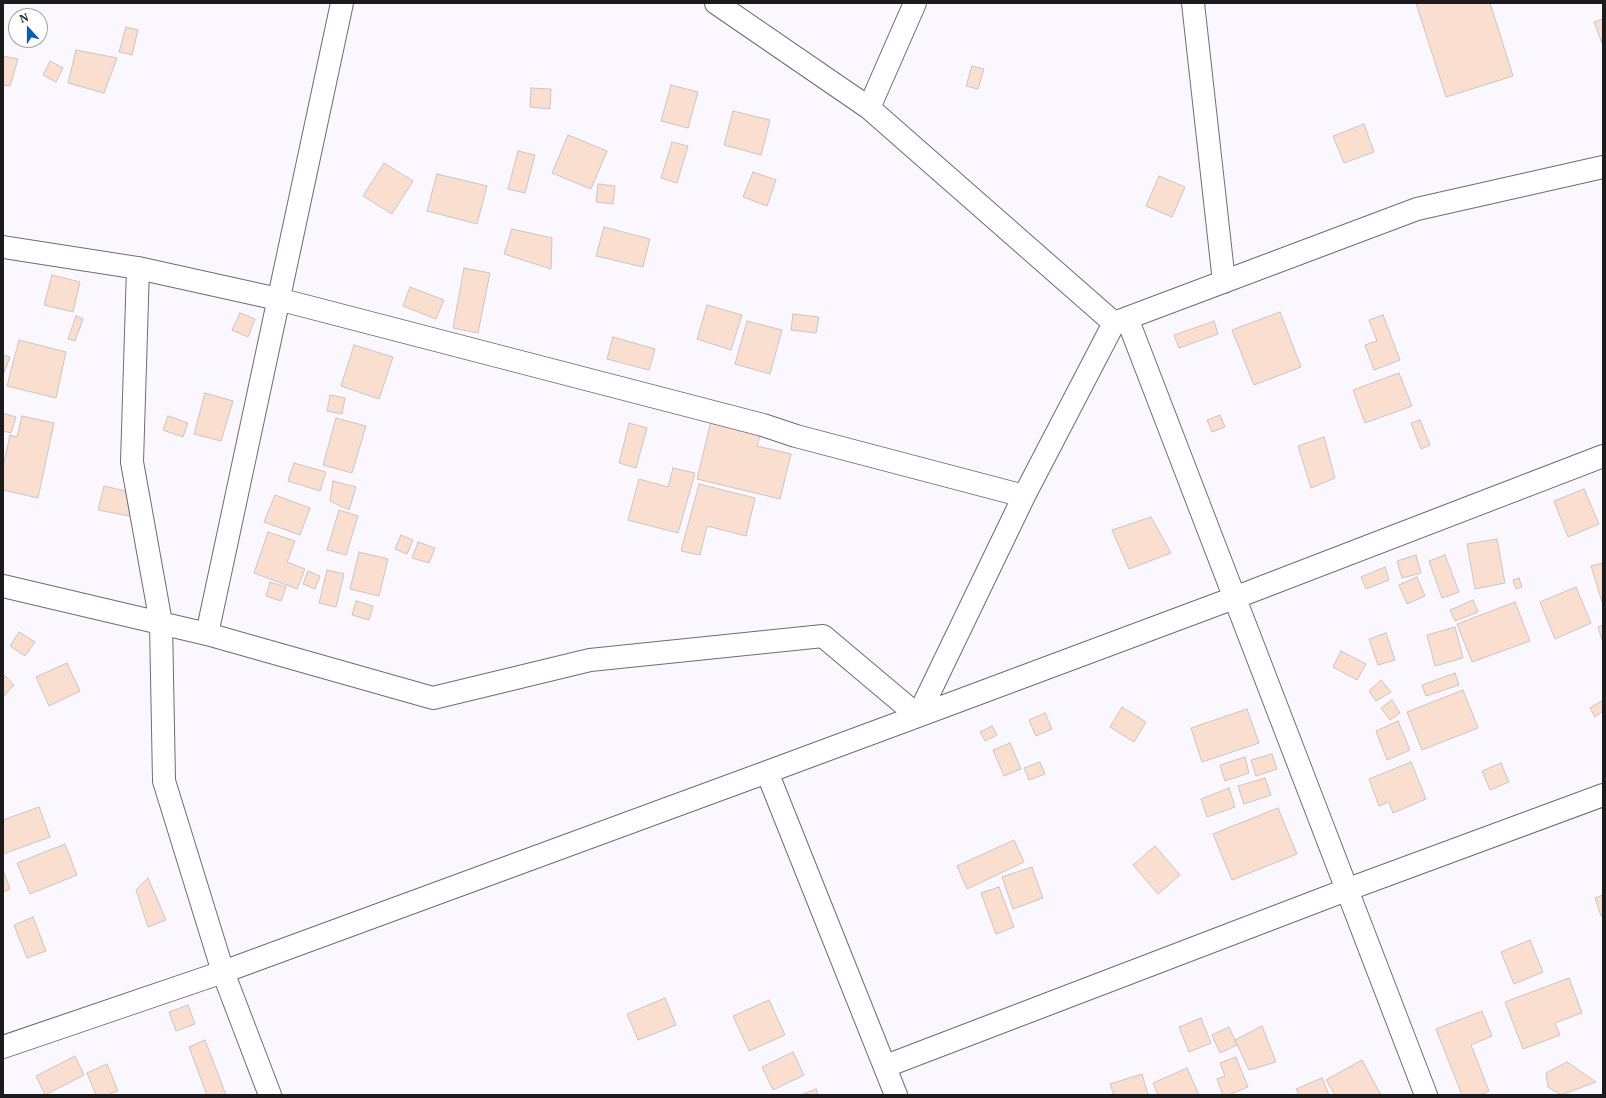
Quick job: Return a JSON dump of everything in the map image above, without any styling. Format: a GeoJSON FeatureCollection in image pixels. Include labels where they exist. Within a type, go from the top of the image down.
{"type":"FeatureCollection","features":[{"type":"Feature","properties":{"kind":"street"},"geometry":{"type":"LineString","coordinates":[[207,634],[342,3]]}},
{"type":"Feature","properties":{"kind":"street"},"geometry":{"type":"LineString","coordinates":[[716,3],[869,108],[1120,321],[1234,598],[1426,1095]]}},
{"type":"Feature","properties":{"kind":"street"},"geometry":{"type":"LineString","coordinates":[[869,108],[915,3]]}},
{"type":"Feature","properties":{"kind":"street"},"geometry":{"type":"LineString","coordinates":[[1193,3],[1224,282]]}},
{"type":"Feature","properties":{"kind":"street"},"geometry":{"type":"LineString","coordinates":[[918,716],[1024,496],[1120,321],[1417,209],[1603,167]]}},
{"type":"Feature","properties":{"kind":"street"},"geometry":{"type":"LineString","coordinates":[[3,247],[138,268],[278,299],[763,425],[796,436],[1024,496]]}},
{"type":"Feature","properties":{"kind":"street"},"geometry":{"type":"LineString","coordinates":[[138,268],[132,462],[161,624],[164,781],[223,972],[270,1095]]}},
{"type":"Feature","properties":{"kind":"street"},"geometry":{"type":"LineString","coordinates":[[3,1047],[223,972],[767,772],[1234,598],[1603,456]]}},
{"type":"Feature","properties":{"kind":"street"},"geometry":{"type":"LineString","coordinates":[[3,586],[207,634],[433,698],[590,660],[823,636],[918,716]]}},
{"type":"Feature","properties":{"kind":"street"},"geometry":{"type":"LineString","coordinates":[[767,772],[886,1066],[896,1095]]}},
{"type":"Feature","properties":{"kind":"street"},"geometry":{"type":"LineString","coordinates":[[886,1066],[1346,890],[1603,795]]}},
{"type":"Feature","properties":{"kind":"building"},"geometry":{"type":"Polygon","coordinates":[[[1416,3],[1490,3],[1513,76],[1446,97],[1416,3]]]}},
{"type":"Feature","properties":{"kind":"building"},"geometry":{"type":"Polygon","coordinates":[[[1603,19],[1603,46],[1594,22],[1603,19]]]}},
{"type":"Feature","properties":{"kind":"building"},"geometry":{"type":"Polygon","coordinates":[[[126,27],[138,30],[132,55],[119,52],[126,27]]]}},
{"type":"Feature","properties":{"kind":"building"},"geometry":{"type":"Polygon","coordinates":[[[76,50],[117,58],[104,93],[68,83],[76,50]]]}},
{"type":"Feature","properties":{"kind":"building"},"geometry":{"type":"Polygon","coordinates":[[[3,56],[18,59],[10,86],[3,85],[3,56]]]}},
{"type":"Feature","properties":{"kind":"building"},"geometry":{"type":"Polygon","coordinates":[[[50,61],[63,68],[56,82],[43,75],[50,61]]]}},
{"type":"Feature","properties":{"kind":"building"},"geometry":{"type":"Polygon","coordinates":[[[972,66],[984,69],[978,89],[966,86],[972,66]]]}},
{"type":"Feature","properties":{"kind":"building"},"geometry":{"type":"Polygon","coordinates":[[[671,85],[698,92],[688,128],[661,121],[671,85]]]}},
{"type":"Feature","properties":{"kind":"building"},"geometry":{"type":"Polygon","coordinates":[[[531,88],[551,89],[550,109],[530,107],[531,88]]]}},
{"type":"Feature","properties":{"kind":"building"},"geometry":{"type":"Polygon","coordinates":[[[733,111],[770,120],[761,155],[724,145],[733,111]]]}},
{"type":"Feature","properties":{"kind":"building"},"geometry":{"type":"Polygon","coordinates":[[[1364,124],[1374,152],[1344,163],[1333,136],[1364,124]]]}},
{"type":"Feature","properties":{"kind":"building"},"geometry":{"type":"Polygon","coordinates":[[[568,135],[607,151],[591,189],[552,173],[568,135]]]}},
{"type":"Feature","properties":{"kind":"building"},"geometry":{"type":"Polygon","coordinates":[[[672,142],[688,146],[677,183],[661,178],[672,142]]]}},
{"type":"Feature","properties":{"kind":"building"},"geometry":{"type":"Polygon","coordinates":[[[518,151],[535,155],[525,193],[508,189],[518,151]]]}},
{"type":"Feature","properties":{"kind":"building"},"geometry":{"type":"Polygon","coordinates":[[[384,163],[413,181],[392,214],[363,196],[384,163]]]}},
{"type":"Feature","properties":{"kind":"building"},"geometry":{"type":"Polygon","coordinates":[[[753,172],[776,180],[767,206],[743,197],[753,172]]]}},
{"type":"Feature","properties":{"kind":"building"},"geometry":{"type":"Polygon","coordinates":[[[437,174],[487,186],[477,224],[427,211],[437,174]]]}},
{"type":"Feature","properties":{"kind":"building"},"geometry":{"type":"Polygon","coordinates":[[[1159,176],[1185,187],[1172,217],[1146,206],[1159,176]]]}},
{"type":"Feature","properties":{"kind":"building"},"geometry":{"type":"Polygon","coordinates":[[[598,184],[615,186],[613,204],[596,202],[598,184]]]}},
{"type":"Feature","properties":{"kind":"building"},"geometry":{"type":"Polygon","coordinates":[[[604,227],[650,239],[643,267],[596,256],[604,227]]]}},
{"type":"Feature","properties":{"kind":"building"},"geometry":{"type":"Polygon","coordinates":[[[512,229],[552,238],[551,269],[504,254],[512,229]]]}},
{"type":"Feature","properties":{"kind":"building"},"geometry":{"type":"Polygon","coordinates":[[[464,268],[490,273],[478,333],[453,328],[464,268]]]}},
{"type":"Feature","properties":{"kind":"building"},"geometry":{"type":"Polygon","coordinates":[[[52,275],[80,282],[73,312],[44,305],[52,275]]]}},
{"type":"Feature","properties":{"kind":"building"},"geometry":{"type":"Polygon","coordinates":[[[410,287],[444,300],[436,319],[403,306],[410,287]]]}},
{"type":"Feature","properties":{"kind":"building"},"geometry":{"type":"Polygon","coordinates":[[[707,305],[742,315],[731,350],[697,339],[707,305]]]}},
{"type":"Feature","properties":{"kind":"building"},"geometry":{"type":"Polygon","coordinates":[[[1280,312],[1301,367],[1254,385],[1232,330],[1280,312]]]}},
{"type":"Feature","properties":{"kind":"building"},"geometry":{"type":"Polygon","coordinates":[[[240,313],[255,319],[248,337],[232,330],[240,313]]]}},
{"type":"Feature","properties":{"kind":"building"},"geometry":{"type":"Polygon","coordinates":[[[793,314],[819,317],[816,333],[791,330],[793,314]]]}},
{"type":"Feature","properties":{"kind":"building"},"geometry":{"type":"Polygon","coordinates":[[[1383,315],[1400,360],[1374,370],[1365,345],[1377,341],[1369,320],[1383,315]]]}},
{"type":"Feature","properties":{"kind":"building"},"geometry":{"type":"Polygon","coordinates":[[[76,316],[83,319],[75,341],[68,339],[76,316]]]}},
{"type":"Feature","properties":{"kind":"building"},"geometry":{"type":"Polygon","coordinates":[[[747,321],[782,330],[770,374],[735,364],[747,321]]]}},
{"type":"Feature","properties":{"kind":"building"},"geometry":{"type":"Polygon","coordinates":[[[1214,321],[1218,334],[1179,348],[1174,335],[1214,321]]]}},
{"type":"Feature","properties":{"kind":"building"},"geometry":{"type":"Polygon","coordinates":[[[613,337],[655,349],[649,370],[607,359],[613,337]]]}},
{"type":"Feature","properties":{"kind":"building"},"geometry":{"type":"Polygon","coordinates":[[[19,340],[66,352],[56,398],[7,386],[19,340]]]}},
{"type":"Feature","properties":{"kind":"building"},"geometry":{"type":"Polygon","coordinates":[[[354,345],[393,357],[379,399],[341,386],[354,345]]]}},
{"type":"Feature","properties":{"kind":"building"},"geometry":{"type":"Polygon","coordinates":[[[3,355],[10,357],[3,375],[3,355]]]}},
{"type":"Feature","properties":{"kind":"building"},"geometry":{"type":"Polygon","coordinates":[[[1399,373],[1412,406],[1365,423],[1353,390],[1399,373]]]}},
{"type":"Feature","properties":{"kind":"building"},"geometry":{"type":"Polygon","coordinates":[[[205,393],[233,401],[221,441],[194,434],[205,393]]]}},
{"type":"Feature","properties":{"kind":"building"},"geometry":{"type":"Polygon","coordinates":[[[330,395],[345,398],[342,414],[327,411],[330,395]]]}},
{"type":"Feature","properties":{"kind":"building"},"geometry":{"type":"Polygon","coordinates":[[[3,413],[16,417],[11,433],[3,431],[3,413]]]}},
{"type":"Feature","properties":{"kind":"building"},"geometry":{"type":"Polygon","coordinates":[[[713,413],[763,425],[757,446],[791,454],[780,499],[697,479],[713,413]]]}},
{"type":"Feature","properties":{"kind":"building"},"geometry":{"type":"Polygon","coordinates":[[[1220,415],[1225,427],[1212,432],[1207,420],[1220,415]]]}},
{"type":"Feature","properties":{"kind":"building"},"geometry":{"type":"Polygon","coordinates":[[[22,416],[54,423],[38,498],[3,490],[3,467],[10,435],[17,437],[22,416]]]}},
{"type":"Feature","properties":{"kind":"building"},"geometry":{"type":"Polygon","coordinates":[[[168,416],[188,423],[183,437],[163,430],[168,416]]]}},
{"type":"Feature","properties":{"kind":"building"},"geometry":{"type":"Polygon","coordinates":[[[336,418],[366,426],[352,473],[323,465],[336,418]]]}},
{"type":"Feature","properties":{"kind":"building"},"geometry":{"type":"Polygon","coordinates":[[[1420,420],[1430,445],[1421,449],[1411,423],[1420,420]]]}},
{"type":"Feature","properties":{"kind":"building"},"geometry":{"type":"Polygon","coordinates":[[[629,423],[647,428],[636,468],[619,463],[629,423]]]}},
{"type":"Feature","properties":{"kind":"building"},"geometry":{"type":"Polygon","coordinates":[[[1324,437],[1335,478],[1311,488],[1298,446],[1324,437]]]}},
{"type":"Feature","properties":{"kind":"building"},"geometry":{"type":"Polygon","coordinates":[[[294,463],[326,472],[320,491],[288,481],[294,463]]]}},
{"type":"Feature","properties":{"kind":"building"},"geometry":{"type":"Polygon","coordinates":[[[673,468],[695,473],[678,533],[628,520],[639,479],[668,487],[673,468]]]}},
{"type":"Feature","properties":{"kind":"building"},"geometry":{"type":"Polygon","coordinates":[[[333,481],[356,487],[349,510],[330,501],[333,481]]]}},
{"type":"Feature","properties":{"kind":"building"},"geometry":{"type":"Polygon","coordinates":[[[699,484],[755,498],[746,536],[707,526],[700,555],[681,551],[699,484]]]}},
{"type":"Feature","properties":{"kind":"building"},"geometry":{"type":"Polygon","coordinates":[[[104,486],[134,493],[129,516],[98,510],[104,486]]]}},
{"type":"Feature","properties":{"kind":"building"},"geometry":{"type":"Polygon","coordinates":[[[1584,489],[1599,524],[1568,537],[1554,501],[1584,489]]]}},
{"type":"Feature","properties":{"kind":"building"},"geometry":{"type":"Polygon","coordinates":[[[275,495],[310,508],[300,535],[264,522],[275,495]]]}},
{"type":"Feature","properties":{"kind":"building"},"geometry":{"type":"Polygon","coordinates":[[[339,510],[358,516],[346,555],[327,550],[339,510]]]}},
{"type":"Feature","properties":{"kind":"building"},"geometry":{"type":"Polygon","coordinates":[[[1151,517],[1171,553],[1129,569],[1112,530],[1151,517]]]}},
{"type":"Feature","properties":{"kind":"building"},"geometry":{"type":"Polygon","coordinates":[[[268,532],[295,541],[287,562],[305,569],[297,589],[254,573],[268,532]]]}},
{"type":"Feature","properties":{"kind":"building"},"geometry":{"type":"Polygon","coordinates":[[[401,535],[413,540],[407,554],[395,549],[401,535]]]}},
{"type":"Feature","properties":{"kind":"building"},"geometry":{"type":"Polygon","coordinates":[[[1497,539],[1505,583],[1475,589],[1467,544],[1497,539]]]}},
{"type":"Feature","properties":{"kind":"building"},"geometry":{"type":"Polygon","coordinates":[[[418,542],[435,548],[429,563],[412,558],[418,542]]]}},
{"type":"Feature","properties":{"kind":"building"},"geometry":{"type":"Polygon","coordinates":[[[359,552],[388,559],[379,596],[350,589],[359,552]]]}},
{"type":"Feature","properties":{"kind":"building"},"geometry":{"type":"Polygon","coordinates":[[[1416,555],[1421,573],[1402,578],[1397,561],[1416,555]]]}},
{"type":"Feature","properties":{"kind":"building"},"geometry":{"type":"Polygon","coordinates":[[[1445,555],[1459,592],[1442,598],[1429,561],[1445,555]]]}},
{"type":"Feature","properties":{"kind":"building"},"geometry":{"type":"Polygon","coordinates":[[[1603,563],[1603,602],[1602,602],[1591,566],[1603,563]]]}},
{"type":"Feature","properties":{"kind":"building"},"geometry":{"type":"Polygon","coordinates":[[[1385,567],[1389,580],[1366,589],[1361,577],[1385,567]]]}},
{"type":"Feature","properties":{"kind":"building"},"geometry":{"type":"Polygon","coordinates":[[[327,570],[344,574],[336,607],[319,603],[327,570]]]}},
{"type":"Feature","properties":{"kind":"building"},"geometry":{"type":"Polygon","coordinates":[[[308,571],[320,576],[315,589],[303,584],[308,571]]]}},
{"type":"Feature","properties":{"kind":"building"},"geometry":{"type":"Polygon","coordinates":[[[1417,577],[1425,596],[1407,604],[1399,585],[1417,577]]]}},
{"type":"Feature","properties":{"kind":"building"},"geometry":{"type":"Polygon","coordinates":[[[1519,578],[1522,587],[1516,589],[1513,580],[1519,578]]]}},
{"type":"Feature","properties":{"kind":"building"},"geometry":{"type":"Polygon","coordinates":[[[270,582],[286,587],[281,601],[266,596],[270,582]]]}},
{"type":"Feature","properties":{"kind":"building"},"geometry":{"type":"Polygon","coordinates":[[[1576,587],[1591,623],[1555,639],[1540,602],[1576,587]]]}},
{"type":"Feature","properties":{"kind":"building"},"geometry":{"type":"Polygon","coordinates":[[[1473,600],[1478,612],[1455,621],[1450,610],[1473,600]]]}},
{"type":"Feature","properties":{"kind":"building"},"geometry":{"type":"Polygon","coordinates":[[[356,601],[373,606],[369,620],[352,615],[356,601]]]}},
{"type":"Feature","properties":{"kind":"building"},"geometry":{"type":"Polygon","coordinates":[[[1515,602],[1530,641],[1472,662],[1457,624],[1515,602]]]}},
{"type":"Feature","properties":{"kind":"building"},"geometry":{"type":"Polygon","coordinates":[[[1603,625],[1603,643],[1598,627],[1603,625]]]}},
{"type":"Feature","properties":{"kind":"building"},"geometry":{"type":"Polygon","coordinates":[[[1455,627],[1463,658],[1435,666],[1427,635],[1455,627]]]}},
{"type":"Feature","properties":{"kind":"building"},"geometry":{"type":"Polygon","coordinates":[[[19,632],[35,642],[25,656],[10,646],[19,632]]]}},
{"type":"Feature","properties":{"kind":"building"},"geometry":{"type":"Polygon","coordinates":[[[1386,633],[1395,660],[1378,665],[1369,639],[1386,633]]]}},
{"type":"Feature","properties":{"kind":"building"},"geometry":{"type":"Polygon","coordinates":[[[1341,651],[1366,664],[1357,680],[1333,667],[1341,651]]]}},
{"type":"Feature","properties":{"kind":"building"},"geometry":{"type":"Polygon","coordinates":[[[67,663],[80,691],[49,706],[36,677],[67,663]]]}},
{"type":"Feature","properties":{"kind":"building"},"geometry":{"type":"Polygon","coordinates":[[[1455,673],[1459,685],[1426,696],[1422,685],[1455,673]]]}},
{"type":"Feature","properties":{"kind":"building"},"geometry":{"type":"Polygon","coordinates":[[[3,674],[14,685],[3,697],[3,674]]]}},
{"type":"Feature","properties":{"kind":"building"},"geometry":{"type":"Polygon","coordinates":[[[1381,680],[1391,692],[1376,701],[1369,691],[1381,680]]]}},
{"type":"Feature","properties":{"kind":"building"},"geometry":{"type":"Polygon","coordinates":[[[1463,690],[1478,728],[1422,750],[1407,712],[1463,690]]]}},
{"type":"Feature","properties":{"kind":"building"},"geometry":{"type":"Polygon","coordinates":[[[1392,700],[1400,713],[1390,720],[1381,708],[1392,700]]]}},
{"type":"Feature","properties":{"kind":"building"},"geometry":{"type":"Polygon","coordinates":[[[1603,700],[1603,711],[1595,717],[1590,708],[1603,700]]]}},
{"type":"Feature","properties":{"kind":"building"},"geometry":{"type":"Polygon","coordinates":[[[1122,707],[1146,722],[1134,742],[1110,727],[1122,707]]]}},
{"type":"Feature","properties":{"kind":"building"},"geometry":{"type":"Polygon","coordinates":[[[1247,709],[1259,743],[1202,762],[1191,728],[1247,709]]]}},
{"type":"Feature","properties":{"kind":"building"},"geometry":{"type":"Polygon","coordinates":[[[1045,713],[1052,729],[1036,736],[1029,720],[1045,713]]]}},
{"type":"Feature","properties":{"kind":"building"},"geometry":{"type":"Polygon","coordinates":[[[1398,721],[1410,750],[1387,760],[1376,731],[1398,721]]]}},
{"type":"Feature","properties":{"kind":"building"},"geometry":{"type":"Polygon","coordinates":[[[992,726],[997,735],[985,741],[980,732],[992,726]]]}},
{"type":"Feature","properties":{"kind":"building"},"geometry":{"type":"Polygon","coordinates":[[[1010,743],[1021,769],[1004,776],[993,750],[1010,743]]]}},
{"type":"Feature","properties":{"kind":"building"},"geometry":{"type":"Polygon","coordinates":[[[1272,754],[1277,769],[1256,776],[1251,760],[1272,754]]]}},
{"type":"Feature","properties":{"kind":"building"},"geometry":{"type":"Polygon","coordinates":[[[1245,757],[1249,773],[1225,781],[1220,765],[1245,757]]]}},
{"type":"Feature","properties":{"kind":"building"},"geometry":{"type":"Polygon","coordinates":[[[1040,762],[1045,774],[1029,780],[1024,768],[1040,762]]]}},
{"type":"Feature","properties":{"kind":"building"},"geometry":{"type":"Polygon","coordinates":[[[1411,762],[1426,799],[1393,813],[1389,802],[1379,806],[1369,779],[1411,762]]]}},
{"type":"Feature","properties":{"kind":"building"},"geometry":{"type":"Polygon","coordinates":[[[1501,763],[1509,782],[1490,790],[1482,771],[1501,763]]]}},
{"type":"Feature","properties":{"kind":"building"},"geometry":{"type":"Polygon","coordinates":[[[1265,778],[1271,795],[1244,804],[1238,786],[1265,778]]]}},
{"type":"Feature","properties":{"kind":"building"},"geometry":{"type":"Polygon","coordinates":[[[1229,788],[1235,807],[1207,817],[1201,799],[1229,788]]]}},
{"type":"Feature","properties":{"kind":"building"},"geometry":{"type":"Polygon","coordinates":[[[39,807],[50,837],[3,854],[3,820],[39,807]]]}},
{"type":"Feature","properties":{"kind":"building"},"geometry":{"type":"Polygon","coordinates":[[[1278,808],[1297,854],[1232,880],[1213,834],[1278,808]]]}},
{"type":"Feature","properties":{"kind":"building"},"geometry":{"type":"Polygon","coordinates":[[[1014,840],[1024,862],[967,889],[957,866],[1014,840]]]}},
{"type":"Feature","properties":{"kind":"building"},"geometry":{"type":"Polygon","coordinates":[[[65,844],[77,875],[30,894],[17,863],[65,844]]]}},
{"type":"Feature","properties":{"kind":"building"},"geometry":{"type":"Polygon","coordinates":[[[1155,846],[1180,875],[1158,894],[1133,865],[1155,846]]]}},
{"type":"Feature","properties":{"kind":"building"},"geometry":{"type":"Polygon","coordinates":[[[1032,867],[1043,898],[1013,909],[1002,877],[1032,867]]]}},
{"type":"Feature","properties":{"kind":"building"},"geometry":{"type":"Polygon","coordinates":[[[3,870],[10,889],[3,892],[3,870]]]}},
{"type":"Feature","properties":{"kind":"building"},"geometry":{"type":"Polygon","coordinates":[[[148,878],[166,920],[148,927],[136,890],[148,878]]]}},
{"type":"Feature","properties":{"kind":"building"},"geometry":{"type":"Polygon","coordinates":[[[999,887],[1014,927],[996,934],[981,893],[999,887]]]}},
{"type":"Feature","properties":{"kind":"building"},"geometry":{"type":"Polygon","coordinates":[[[1603,895],[1603,916],[1601,916],[1595,898],[1603,895]]]}},
{"type":"Feature","properties":{"kind":"building"},"geometry":{"type":"Polygon","coordinates":[[[33,917],[46,951],[27,958],[14,925],[33,917]]]}},
{"type":"Feature","properties":{"kind":"building"},"geometry":{"type":"Polygon","coordinates":[[[1530,940],[1543,972],[1514,984],[1501,952],[1530,940]]]}},
{"type":"Feature","properties":{"kind":"building"},"geometry":{"type":"Polygon","coordinates":[[[1569,978],[1582,1013],[1555,1023],[1560,1035],[1523,1049],[1505,1002],[1569,978]]]}},
{"type":"Feature","properties":{"kind":"building"},"geometry":{"type":"Polygon","coordinates":[[[665,998],[676,1025],[638,1040],[627,1014],[665,998]]]}},
{"type":"Feature","properties":{"kind":"building"},"geometry":{"type":"Polygon","coordinates":[[[769,1000],[785,1035],[749,1051],[733,1016],[769,1000]]]}},
{"type":"Feature","properties":{"kind":"building"},"geometry":{"type":"Polygon","coordinates":[[[188,1005],[195,1024],[176,1031],[169,1012],[188,1005]]]}},
{"type":"Feature","properties":{"kind":"building"},"geometry":{"type":"Polygon","coordinates":[[[1482,1011],[1492,1036],[1471,1045],[1489,1091],[1480,1095],[1462,1095],[1436,1029],[1482,1011]]]}},
{"type":"Feature","properties":{"kind":"building"},"geometry":{"type":"Polygon","coordinates":[[[1201,1018],[1211,1043],[1189,1052],[1179,1027],[1201,1018]]]}},
{"type":"Feature","properties":{"kind":"building"},"geometry":{"type":"Polygon","coordinates":[[[1262,1026],[1276,1062],[1249,1070],[1235,1040],[1262,1026]]]}},
{"type":"Feature","properties":{"kind":"building"},"geometry":{"type":"Polygon","coordinates":[[[1229,1027],[1237,1045],[1220,1053],[1212,1035],[1229,1027]]]}},
{"type":"Feature","properties":{"kind":"building"},"geometry":{"type":"Polygon","coordinates":[[[205,1040],[226,1095],[207,1095],[189,1047],[205,1040]]]}},
{"type":"Feature","properties":{"kind":"building"},"geometry":{"type":"Polygon","coordinates":[[[793,1052],[804,1075],[773,1090],[762,1067],[793,1052]]]}},
{"type":"Feature","properties":{"kind":"building"},"geometry":{"type":"Polygon","coordinates":[[[75,1056],[84,1075],[45,1095],[36,1076],[75,1056]]]}},
{"type":"Feature","properties":{"kind":"building"},"geometry":{"type":"Polygon","coordinates":[[[1236,1057],[1248,1087],[1228,1095],[1223,1095],[1217,1079],[1225,1076],[1220,1063],[1236,1057]]]}},
{"type":"Feature","properties":{"kind":"building"},"geometry":{"type":"Polygon","coordinates":[[[1362,1060],[1381,1095],[1335,1095],[1326,1080],[1362,1060]]]}},
{"type":"Feature","properties":{"kind":"building"},"geometry":{"type":"Polygon","coordinates":[[[1567,1062],[1596,1082],[1561,1095],[1548,1087],[1546,1073],[1567,1062]]]}},
{"type":"Feature","properties":{"kind":"building"},"geometry":{"type":"Polygon","coordinates":[[[107,1064],[118,1091],[107,1095],[96,1095],[87,1073],[107,1064]]]}},
{"type":"Feature","properties":{"kind":"building"},"geometry":{"type":"Polygon","coordinates":[[[1187,1068],[1199,1095],[1158,1095],[1153,1083],[1187,1068]]]}},
{"type":"Feature","properties":{"kind":"building"},"geometry":{"type":"Polygon","coordinates":[[[1142,1074],[1148,1095],[1114,1095],[1110,1084],[1142,1074]]]}},
{"type":"Feature","properties":{"kind":"building"},"geometry":{"type":"Polygon","coordinates":[[[1322,1078],[1329,1095],[1299,1095],[1296,1089],[1322,1078]]]}},
{"type":"Feature","properties":{"kind":"building"},"geometry":{"type":"Polygon","coordinates":[[[816,1089],[818,1095],[801,1095],[816,1089]]]}}]}
